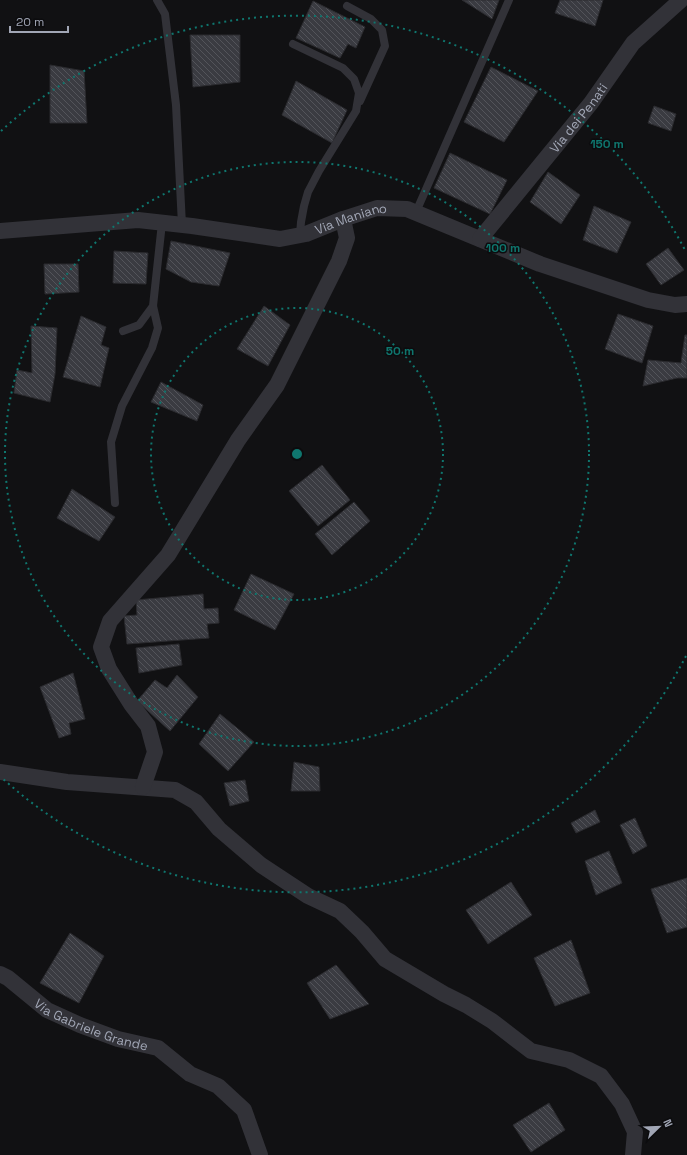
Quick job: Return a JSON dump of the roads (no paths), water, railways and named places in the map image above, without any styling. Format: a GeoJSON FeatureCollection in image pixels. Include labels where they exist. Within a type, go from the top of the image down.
{"type":"FeatureCollection","features":[{"type":"Feature","properties":{"kind":"street","name":"Via dei Penati"},"geometry":{"type":"LineString","coordinates":[[480,239],[591,103],[633,43],[680,0]]}},
{"type":"Feature","properties":{"kind":"street","name":"Via Maniano"},"geometry":{"type":"LineString","coordinates":[[0,231],[138,220],[280,239],[306,234],[343,219],[377,208],[407,209],[540,264],[648,300],[675,305],[687,304]]}},
{"type":"Feature","properties":{"kind":"street"},"geometry":{"type":"LineString","coordinates":[[143,787],[155,752],[148,726],[131,704],[109,669],[101,647],[110,621],[168,555],[238,440],[278,385],[339,261],[347,238],[343,219]]}},
{"type":"Feature","properties":{"kind":"street"},"geometry":{"type":"LineString","coordinates":[[0,772],[67,782],[175,790],[196,802],[220,829],[261,865],[308,896],[340,912],[362,932],[385,959],[492,1021],[531,1051],[569,1060],[601,1076],[622,1104],[635,1132],[633,1155]]}},
{"type":"Feature","properties":{"kind":"street","name":"Via Gabriele Grande"},"geometry":{"type":"LineString","coordinates":[[0,974],[8,978],[47,1010],[80,1025],[118,1039],[158,1048],[190,1074],[218,1086],[244,1110],[260,1155]]}},
{"type":"Feature","properties":{"kind":"lane"},"geometry":{"type":"LineString","coordinates":[[157,0],[164,14],[176,105],[182,225]]}},
{"type":"Feature","properties":{"kind":"lane"},"geometry":{"type":"LineString","coordinates":[[416,212],[509,0]]}},
{"type":"Feature","properties":{"kind":"lane"},"geometry":{"type":"LineString","coordinates":[[300,235],[301,222],[308,192],[319,171],[356,111],[385,46],[382,30],[371,19],[347,6]]}},
{"type":"Feature","properties":{"kind":"lane"},"geometry":{"type":"LineString","coordinates":[[293,44],[344,68],[354,79],[359,93],[356,111]]}},
{"type":"Feature","properties":{"kind":"lane"},"geometry":{"type":"LineString","coordinates":[[116,503],[111,442],[122,406],[152,348],[158,328],[153,306],[162,223]]}},
{"type":"Feature","properties":{"kind":"lane"},"geometry":{"type":"LineString","coordinates":[[123,331],[139,325],[153,306]]}}]}
